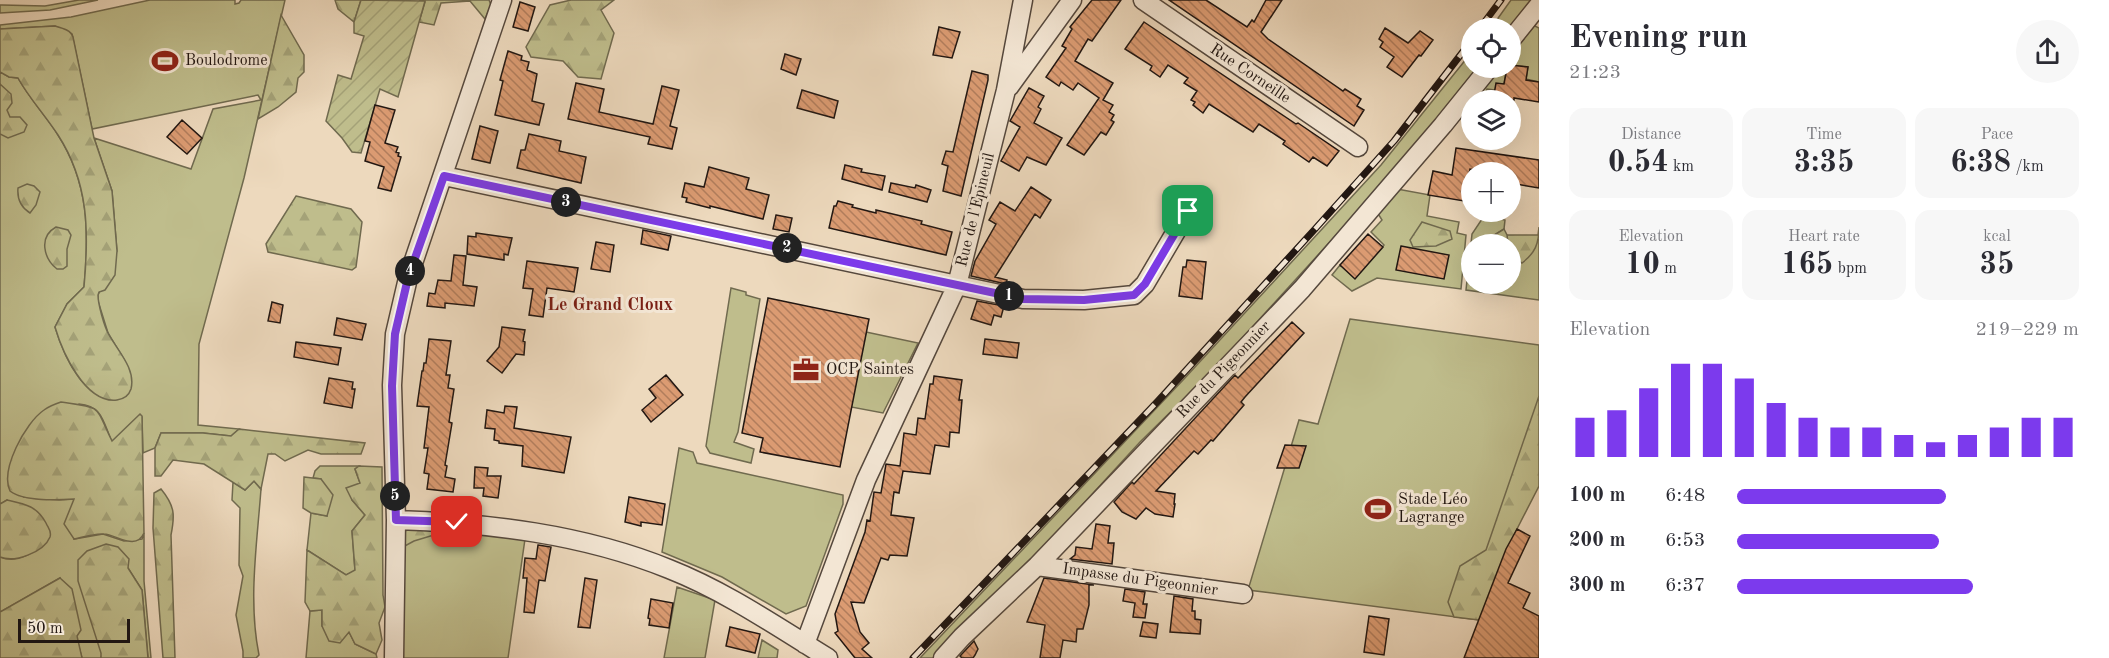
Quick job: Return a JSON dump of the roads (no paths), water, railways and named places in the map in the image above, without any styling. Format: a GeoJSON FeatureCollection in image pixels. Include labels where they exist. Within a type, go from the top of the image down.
{"type":"FeatureCollection","features":[{"type":"Feature","properties":{"kind":"street"},"geometry":{"type":"LineString","coordinates":[[394,658],[396,520],[392,386],[395,334],[408,278],[502,0]]}},
{"type":"Feature","properties":{"kind":"street","name":"Rue de l'Epineuil"},"geometry":{"type":"LineString","coordinates":[[805,644],[866,480],[957,285],[1006,90],[1023,0]]}},
{"type":"Feature","properties":{"kind":"street"},"geometry":{"type":"LineString","coordinates":[[1006,90],[1072,0]]}},
{"type":"Feature","properties":{"kind":"street","name":"Rue Corneille"},"geometry":{"type":"LineString","coordinates":[[1143,0],[1358,147]]}},
{"type":"Feature","properties":{"kind":"street"},"geometry":{"type":"LineString","coordinates":[[1521,27],[1539,5]]}},
{"type":"Feature","properties":{"kind":"street","name":"Rue du Pigeonnier"},"geometry":{"type":"LineString","coordinates":[[944,658],[962,637],[1037,566],[1302,289],[1481,78]]}},
{"type":"Feature","properties":{"kind":"street"},"geometry":{"type":"LineString","coordinates":[[444,176],[1023,299],[1084,300],[1134,295],[1145,284],[1188,211]]}},
{"type":"Feature","properties":{"kind":"street"},"geometry":{"type":"LineString","coordinates":[[396,520],[457,522],[589,542],[669,569],[738,602],[828,658]]}},
{"type":"Feature","properties":{"kind":"street","name":"Impasse du Pigeonnier"},"geometry":{"type":"LineString","coordinates":[[1037,566],[1243,594]]}},
{"type":"Feature","properties":{"kind":"railway"},"geometry":{"type":"LineString","coordinates":[[1488,18],[1501,0]]}},
{"type":"Feature","properties":{"kind":"railway"},"geometry":{"type":"LineString","coordinates":[[913,658],[1158,401],[1315,229],[1394,141],[1461,54]]}},
{"type":"Feature","properties":{"kind":"place","name":"Boulodrome"},"geometry":{"type":"Point","coordinates":[165,61]}},
{"type":"Feature","properties":{"kind":"place","name":"OCP Saintes"},"geometry":{"type":"Point","coordinates":[806,370]}},
{"type":"Feature","properties":{"kind":"place","name":"Stade Léo Lagrange"},"geometry":{"type":"Point","coordinates":[1378,509]}},
{"type":"Feature","properties":{"kind":"district","name":"Le Grand Cloux"},"geometry":{"type":"Point","coordinates":[610,305]}}]}
